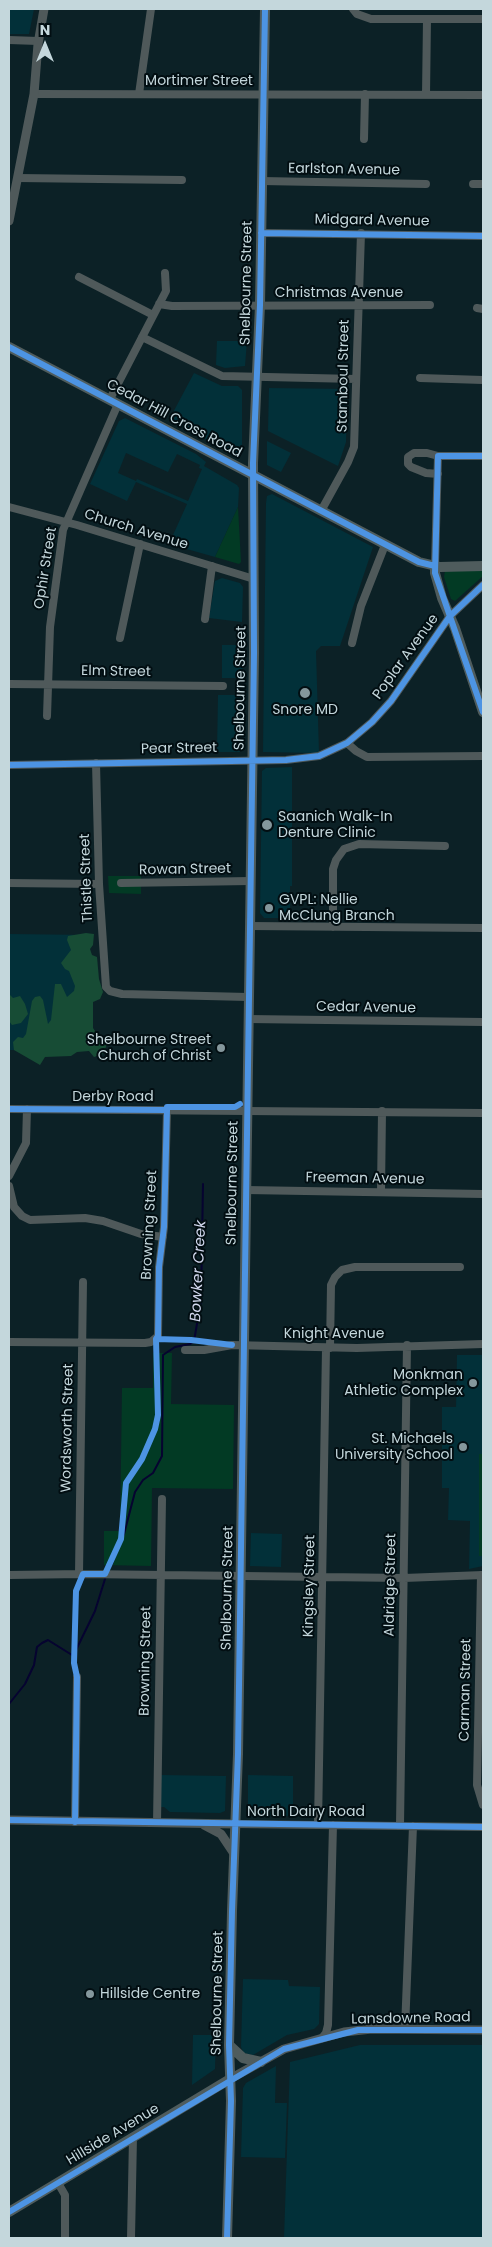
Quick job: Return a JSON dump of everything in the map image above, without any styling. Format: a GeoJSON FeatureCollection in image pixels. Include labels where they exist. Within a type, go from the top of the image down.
{"type":"FeatureCollection","features":[{"type":"Feature","properties":{"kind":"main road","name":"Shelbourne Street"},"geometry":{"type":"LineString","coordinates":[[227,2238],[229,2045],[244,1346],[254,578],[253,475],[260,305],[265,9]]}},
{"type":"Feature","properties":{"kind":"main road","name":"Cedar Hill Cross Road"},"geometry":{"type":"LineString","coordinates":[[9,347],[419,562],[435,566],[483,566]]}},
{"type":"Feature","properties":{"kind":"main road"},"geometry":{"type":"LineString","coordinates":[[435,566],[436,578],[483,712]]}},
{"type":"Feature","properties":{"kind":"main road"},"geometry":{"type":"LineString","coordinates":[[229,2045],[243,2058],[261,2062]]}},
{"type":"Feature","properties":{"kind":"main road","name":"Hillside Avenue"},"geometry":{"type":"LineString","coordinates":[[9,2212],[230,2080]]}},
{"type":"Feature","properties":{"kind":"street"},"geometry":{"type":"LineString","coordinates":[[9,221],[34,94],[38,41],[44,9]]}},
{"type":"Feature","properties":{"kind":"street"},"geometry":{"type":"LineString","coordinates":[[138,94],[151,9]]}},
{"type":"Feature","properties":{"kind":"street"},"geometry":{"type":"LineString","coordinates":[[355,11],[371,18],[483,19]]}},
{"type":"Feature","properties":{"kind":"street"},"geometry":{"type":"LineString","coordinates":[[426,95],[427,19]]}},
{"type":"Feature","properties":{"kind":"street"},"geometry":{"type":"LineString","coordinates":[[9,40],[38,41]]}},
{"type":"Feature","properties":{"kind":"street","name":"Mortimer Street"},"geometry":{"type":"LineString","coordinates":[[34,94],[483,95]]}},
{"type":"Feature","properties":{"kind":"street"},"geometry":{"type":"LineString","coordinates":[[364,138],[366,94]]}},
{"type":"Feature","properties":{"kind":"street"},"geometry":{"type":"LineString","coordinates":[[18,178],[182,180]]}},
{"type":"Feature","properties":{"kind":"street","name":"Earlston Avenue"},"geometry":{"type":"LineString","coordinates":[[262,181],[426,184]]}},
{"type":"Feature","properties":{"kind":"street"},"geometry":{"type":"LineString","coordinates":[[473,184],[483,184]]}},
{"type":"Feature","properties":{"kind":"street","name":"Midgard Avenue"},"geometry":{"type":"LineString","coordinates":[[261,232],[483,236]]}},
{"type":"Feature","properties":{"kind":"street","name":"Stamboul Street"},"geometry":{"type":"LineString","coordinates":[[321,511],[353,452],[356,420],[361,233]]}},
{"type":"Feature","properties":{"kind":"street","name":"Ophir Street"},"geometry":{"type":"LineString","coordinates":[[47,716],[47,687],[50,684],[52,598],[66,523],[142,337],[166,291],[165,273]]}},
{"type":"Feature","properties":{"kind":"street"},"geometry":{"type":"LineString","coordinates":[[79,277],[153,315]]}},
{"type":"Feature","properties":{"kind":"street","name":"Christmas Avenue"},"geometry":{"type":"LineString","coordinates":[[159,304],[172,306],[430,305]]}},
{"type":"Feature","properties":{"kind":"street"},"geometry":{"type":"LineString","coordinates":[[142,337],[218,375],[257,378],[356,379]]}},
{"type":"Feature","properties":{"kind":"street"},"geometry":{"type":"LineString","coordinates":[[420,378],[483,380]]}},
{"type":"Feature","properties":{"kind":"street"},"geometry":{"type":"LineString","coordinates":[[438,474],[426,473],[411,468],[407,460],[414,453],[438,456],[483,456]]}},
{"type":"Feature","properties":{"kind":"street"},"geometry":{"type":"LineString","coordinates":[[435,566],[438,456]]}},
{"type":"Feature","properties":{"kind":"street","name":"Church Avenue"},"geometry":{"type":"LineString","coordinates":[[9,507],[254,578]]}},
{"type":"Feature","properties":{"kind":"street"},"geometry":{"type":"LineString","coordinates":[[120,638],[140,544]]}},
{"type":"Feature","properties":{"kind":"street"},"geometry":{"type":"LineString","coordinates":[[352,643],[361,606],[385,545]]}},
{"type":"Feature","properties":{"kind":"street"},"geometry":{"type":"LineString","coordinates":[[205,619],[212,566]]}},
{"type":"Feature","properties":{"kind":"street","name":"Poplar Avenue"},"geometry":{"type":"LineString","coordinates":[[347,743],[372,722],[392,701],[450,616],[483,585]]}},
{"type":"Feature","properties":{"kind":"street","name":"Elm Street"},"geometry":{"type":"LineString","coordinates":[[9,684],[223,686]]}},
{"type":"Feature","properties":{"kind":"street"},"geometry":{"type":"LineString","coordinates":[[347,743],[356,752],[368,757],[483,756]]}},
{"type":"Feature","properties":{"kind":"street","name":"Pear Street"},"geometry":{"type":"LineString","coordinates":[[9,765],[314,757],[347,743]]}},
{"type":"Feature","properties":{"kind":"street","name":"Thistle Street"},"geometry":{"type":"LineString","coordinates":[[96,763],[98,884],[105,981],[110,991],[122,994],[248,997]]}},
{"type":"Feature","properties":{"kind":"street"},"geometry":{"type":"LineString","coordinates":[[333,927],[334,864],[344,849],[360,844],[445,846]]}},
{"type":"Feature","properties":{"kind":"street","name":"Rowan Street"},"geometry":{"type":"LineString","coordinates":[[121,884],[250,881]]}},
{"type":"Feature","properties":{"kind":"street"},"geometry":{"type":"LineString","coordinates":[[9,883],[98,884]]}},
{"type":"Feature","properties":{"kind":"street"},"geometry":{"type":"LineString","coordinates":[[250,926],[483,928]]}},
{"type":"Feature","properties":{"kind":"street","name":"Cedar Avenue"},"geometry":{"type":"LineString","coordinates":[[248,1019],[483,1022]]}},
{"type":"Feature","properties":{"kind":"street","name":"Derby Road"},"geometry":{"type":"LineString","coordinates":[[9,1109],[483,1113]]}},
{"type":"Feature","properties":{"kind":"street"},"geometry":{"type":"LineString","coordinates":[[9,1175],[26,1143],[27,1109]]}},
{"type":"Feature","properties":{"kind":"street","name":"Browning Street"},"geometry":{"type":"LineString","coordinates":[[82,1343],[145,1343],[156,1339],[158,1336],[159,1267],[163,1237],[167,1110]]}},
{"type":"Feature","properties":{"kind":"street"},"geometry":{"type":"LineString","coordinates":[[381,1191],[382,1111]]}},
{"type":"Feature","properties":{"kind":"street"},"geometry":{"type":"LineString","coordinates":[[9,1186],[14,1208],[22,1216],[30,1220],[85,1218],[103,1221],[141,1234],[163,1237]]}},
{"type":"Feature","properties":{"kind":"street","name":"Freeman Avenue"},"geometry":{"type":"LineString","coordinates":[[246,1190],[483,1194]]}},
{"type":"Feature","properties":{"kind":"street","name":"Kingsley Street"},"geometry":{"type":"LineString","coordinates":[[318,1825],[328,1348],[333,1280],[342,1270],[354,1267],[460,1267]]}},
{"type":"Feature","properties":{"kind":"street","name":"Wordsworth Street"},"geometry":{"type":"LineString","coordinates":[[79,1574],[83,1282]]}},
{"type":"Feature","properties":{"kind":"street"},"geometry":{"type":"LineString","coordinates":[[9,1342],[82,1343]]}},
{"type":"Feature","properties":{"kind":"street","name":"Knight Avenue"},"geometry":{"type":"LineString","coordinates":[[185,1350],[244,1346],[328,1348],[483,1344]]}},
{"type":"Feature","properties":{"kind":"street","name":"Aldridge Street"},"geometry":{"type":"LineString","coordinates":[[400,1825],[406,1345]]}},
{"type":"Feature","properties":{"kind":"street","name":"Browning Street"},"geometry":{"type":"LineString","coordinates":[[156,1823],[162,1499]]}},
{"type":"Feature","properties":{"kind":"street"},"geometry":{"type":"LineString","coordinates":[[9,1576],[79,1574],[404,1578],[482,1575]]}},
{"type":"Feature","properties":{"kind":"street","name":"Carman Street"},"geometry":{"type":"LineString","coordinates":[[482,1575],[477,1785],[483,1805]]}},
{"type":"Feature","properties":{"kind":"street"},"geometry":{"type":"LineString","coordinates":[[75,1822],[77,1676]]}},
{"type":"Feature","properties":{"kind":"street","name":"North Dairy Road"},"geometry":{"type":"LineString","coordinates":[[9,1820],[483,1827]]}},
{"type":"Feature","properties":{"kind":"street"},"geometry":{"type":"LineString","coordinates":[[202,1824],[221,1834],[233,1852]]}},
{"type":"Feature","properties":{"kind":"street"},"geometry":{"type":"LineString","coordinates":[[322,2038],[326,2033],[328,2025],[332,1825]]}},
{"type":"Feature","properties":{"kind":"street"},"geometry":{"type":"LineString","coordinates":[[405,2030],[413,1826]]}},
{"type":"Feature","properties":{"kind":"street","name":"Lansdowne Road"},"geometry":{"type":"LineString","coordinates":[[230,2080],[284,2049],[358,2030],[483,2030]]}},
{"type":"Feature","properties":{"kind":"street"},"geometry":{"type":"LineString","coordinates":[[131,2238],[133,2137]]}},
{"type":"Feature","properties":{"kind":"street"},"geometry":{"type":"LineString","coordinates":[[58,2183],[65,2195],[65,2238]]}},
{"type":"Feature","properties":{"kind":"shaded area"},"geometry":{"type":"Polygon","coordinates":[[[9,9],[34,9],[29,34],[9,34],[9,9]]]}},
{"type":"Feature","properties":{"kind":"shaded area"},"geometry":{"type":"Polygon","coordinates":[[[217,341],[247,341],[245,366],[225,368],[216,365],[217,341]]]}},
{"type":"Feature","properties":{"kind":"shaded area"},"geometry":{"type":"Polygon","coordinates":[[[194,373],[222,386],[238,386],[242,390],[242,449],[239,454],[234,454],[169,420],[194,373]]]}},
{"type":"Feature","properties":{"kind":"shaded area"},"geometry":{"type":"Polygon","coordinates":[[[269,388],[347,389],[346,442],[338,466],[268,431],[269,388]]]}},
{"type":"Feature","properties":{"kind":"shaded area"},"geometry":{"type":"Polygon","coordinates":[[[125,418],[196,454],[206,462],[204,466],[237,485],[239,488],[238,507],[215,557],[169,544],[187,504],[136,482],[127,501],[90,484],[119,421],[125,418]],[[126,453],[118,473],[188,501],[202,469],[199,468],[200,465],[177,454],[168,472],[126,453]]]}},
{"type":"Feature","properties":{"kind":"shaded area"},"geometry":{"type":"Polygon","coordinates":[[[267,441],[291,453],[281,472],[267,465],[267,441]]]}},
{"type":"Feature","properties":{"kind":"shaded area"},"geometry":{"type":"Polygon","coordinates":[[[272,494],[373,547],[340,646],[321,646],[316,651],[319,753],[263,752],[266,503],[267,496],[272,494]]]}},
{"type":"Feature","properties":{"kind":"shaded area"},"geometry":{"type":"Polygon","coordinates":[[[222,578],[240,583],[243,587],[242,622],[209,618],[215,581],[222,578]]]}},
{"type":"Feature","properties":{"kind":"shaded area"},"geometry":{"type":"Polygon","coordinates":[[[222,645],[242,645],[243,678],[222,678],[222,645]]]}},
{"type":"Feature","properties":{"kind":"shaded area"},"geometry":{"type":"Polygon","coordinates":[[[218,695],[241,695],[240,752],[217,752],[218,695]]]}},
{"type":"Feature","properties":{"kind":"shaded area"},"geometry":{"type":"Polygon","coordinates":[[[292,767],[292,886],[290,886],[290,918],[264,918],[260,913],[262,771],[266,768],[292,767]]]}},
{"type":"Feature","properties":{"kind":"shaded area"},"geometry":{"type":"Polygon","coordinates":[[[9,934],[90,935],[91,1051],[9,1050],[9,934]]]}},
{"type":"Feature","properties":{"kind":"shaded area","name":"St. Michaels University School"},"geometry":{"type":"Polygon","coordinates":[[[457,1355],[483,1355],[483,1566],[469,1569],[470,1521],[448,1520],[449,1488],[442,1488],[442,1407],[456,1407],[457,1355]]]}},
{"type":"Feature","properties":{"kind":"shaded area"},"geometry":{"type":"Polygon","coordinates":[[[251,1533],[282,1534],[281,1567],[250,1566],[251,1533]]]}},
{"type":"Feature","properties":{"kind":"shaded area"},"geometry":{"type":"Polygon","coordinates":[[[160,1775],[226,1776],[225,1811],[220,1813],[170,1812],[164,1807],[160,1807],[160,1775]]]}},
{"type":"Feature","properties":{"kind":"shaded area"},"geometry":{"type":"Polygon","coordinates":[[[248,1775],[293,1776],[293,1816],[254,1815],[250,1813],[248,1809],[248,1775]]]}},
{"type":"Feature","properties":{"kind":"shaded area"},"geometry":{"type":"Polygon","coordinates":[[[243,1979],[288,1980],[289,1986],[320,1987],[319,2024],[314,2029],[287,2035],[253,2055],[244,2053],[241,2047],[243,1979]]]}},
{"type":"Feature","properties":{"kind":"shaded area"},"geometry":{"type":"Polygon","coordinates":[[[193,2035],[216,2035],[215,2069],[192,2085],[193,2035]]]}},
{"type":"Feature","properties":{"kind":"shaded area"},"geometry":{"type":"Polygon","coordinates":[[[360,2045],[483,2045],[483,2238],[284,2238],[290,2062],[360,2045]]]}},
{"type":"Feature","properties":{"kind":"shaded area"},"geometry":{"type":"Polygon","coordinates":[[[276,2066],[275,2103],[287,2103],[285,2158],[241,2157],[243,2088],[246,2083],[276,2066]]]}},
{"type":"Feature","properties":{"kind":"green space"},"geometry":{"type":"Polygon","coordinates":[[[238,507],[241,562],[239,564],[215,557],[238,507]]]}},
{"type":"Feature","properties":{"kind":"green space"},"geometry":{"type":"Polygon","coordinates":[[[483,570],[483,576],[455,601],[451,599],[444,577],[445,571],[483,570]]]}},
{"type":"Feature","properties":{"kind":"green space"},"geometry":{"type":"Polygon","coordinates":[[[108,876],[141,876],[141,894],[109,893],[108,876]]]}},
{"type":"Feature","properties":{"kind":"green space"},"geometry":{"type":"Polygon","coordinates":[[[86,933],[94,934],[93,945],[90,949],[92,955],[97,957],[99,979],[103,992],[100,999],[93,1002],[93,1028],[99,1037],[108,1042],[103,1054],[94,1057],[89,1051],[77,1052],[71,1056],[45,1057],[40,1065],[14,1050],[13,1042],[18,1037],[23,1038],[26,1034],[32,1001],[35,997],[40,996],[43,1000],[48,1024],[51,1020],[55,984],[61,984],[67,997],[74,991],[75,986],[69,971],[61,963],[71,950],[67,940],[68,936],[86,933]]]}},
{"type":"Feature","properties":{"kind":"green space"},"geometry":{"type":"Polygon","coordinates":[[[9,994],[13,998],[20,996],[25,1004],[28,1014],[21,1023],[12,1025],[9,1021],[9,994]]]}},
{"type":"Feature","properties":{"kind":"green space"},"geometry":{"type":"Polygon","coordinates":[[[153,1353],[172,1353],[171,1404],[234,1405],[233,1489],[152,1488],[151,1566],[104,1565],[104,1531],[120,1531],[122,1388],[153,1388],[153,1353]]]}},
{"type":"Feature","properties":{"kind":"green space"},"geometry":{"type":"Polygon","coordinates":[[[479,1454],[483,1454],[483,1556],[479,1556],[479,1454]]]}},
{"type":"Feature","properties":{"kind":"waterway","name":"Bowker Creek"},"geometry":{"type":"LineString","coordinates":[[112,1564],[124,1534],[135,1492],[143,1480],[153,1473],[162,1456],[163,1355],[175,1347],[190,1344],[194,1341],[201,1301],[203,1184]]}},
{"type":"Feature","properties":{"kind":"waterway","name":"Bowker Creek"},"geometry":{"type":"LineString","coordinates":[[9,1704],[25,1684],[34,1665],[37,1647],[48,1640],[72,1655],[76,1650],[95,1611],[105,1579]]}},
{"type":"Feature","properties":{"kind":"cycle path"},"geometry":{"type":"LineString","coordinates":[[227,2238],[231,2101],[229,2045],[232,1911],[238,1754],[254,653],[253,463],[260,305],[265,9]]}},
{"type":"Feature","properties":{"kind":"cycle path"},"geometry":{"type":"LineString","coordinates":[[261,233],[483,236]]}},
{"type":"Feature","properties":{"kind":"cycle path"},"geometry":{"type":"LineString","coordinates":[[9,347],[419,562],[435,566]]}},
{"type":"Feature","properties":{"kind":"cycle path"},"geometry":{"type":"LineString","coordinates":[[483,456],[438,456],[435,573],[483,712]]}},
{"type":"Feature","properties":{"kind":"cycle path"},"geometry":{"type":"LineString","coordinates":[[9,765],[286,760],[319,756],[347,743],[372,722],[391,701],[450,616],[483,585]]}},
{"type":"Feature","properties":{"kind":"cycle path"},"geometry":{"type":"LineString","coordinates":[[167,1110],[167,1107],[235,1107],[240,1104]]}},
{"type":"Feature","properties":{"kind":"cycle path"},"geometry":{"type":"LineString","coordinates":[[9,1109],[167,1110]]}},
{"type":"Feature","properties":{"kind":"cycle path"},"geometry":{"type":"LineString","coordinates":[[75,1822],[77,1677],[74,1663],[76,1591],[83,1574],[105,1574],[121,1539],[126,1483],[142,1459],[155,1429],[158,1415],[156,1339],[158,1336],[159,1267],[164,1227],[167,1110]]}},
{"type":"Feature","properties":{"kind":"cycle path"},"geometry":{"type":"LineString","coordinates":[[156,1339],[191,1340],[232,1345]]}},
{"type":"Feature","properties":{"kind":"cycle path"},"geometry":{"type":"LineString","coordinates":[[9,1820],[483,1827]]}},
{"type":"Feature","properties":{"kind":"cycle path"},"geometry":{"type":"LineString","coordinates":[[9,2212],[284,2049],[358,2030],[483,2030]]}},
{"type":"Feature","properties":{"kind":"place","name":"Snore MD"},"geometry":{"type":"Point","coordinates":[305,693]}},
{"type":"Feature","properties":{"kind":"place","name":"Saanich Walk-In Denture Clinic"},"geometry":{"type":"Point","coordinates":[267,825]}},
{"type":"Feature","properties":{"kind":"place","name":"GVPL: Nellie McClung Branch"},"geometry":{"type":"Point","coordinates":[269,908]}},
{"type":"Feature","properties":{"kind":"place","name":"Shelbourne Street Church of Christ"},"geometry":{"type":"Point","coordinates":[221,1048]}},
{"type":"Feature","properties":{"kind":"place","name":"Monkman Athletic Complex"},"geometry":{"type":"Point","coordinates":[473,1383]}},
{"type":"Feature","properties":{"kind":"place","name":"St. Michaels University School"},"geometry":{"type":"Point","coordinates":[463,1447]}},
{"type":"Feature","properties":{"kind":"place","name":"Hillside Centre"},"geometry":{"type":"Point","coordinates":[90,1994]}}]}
